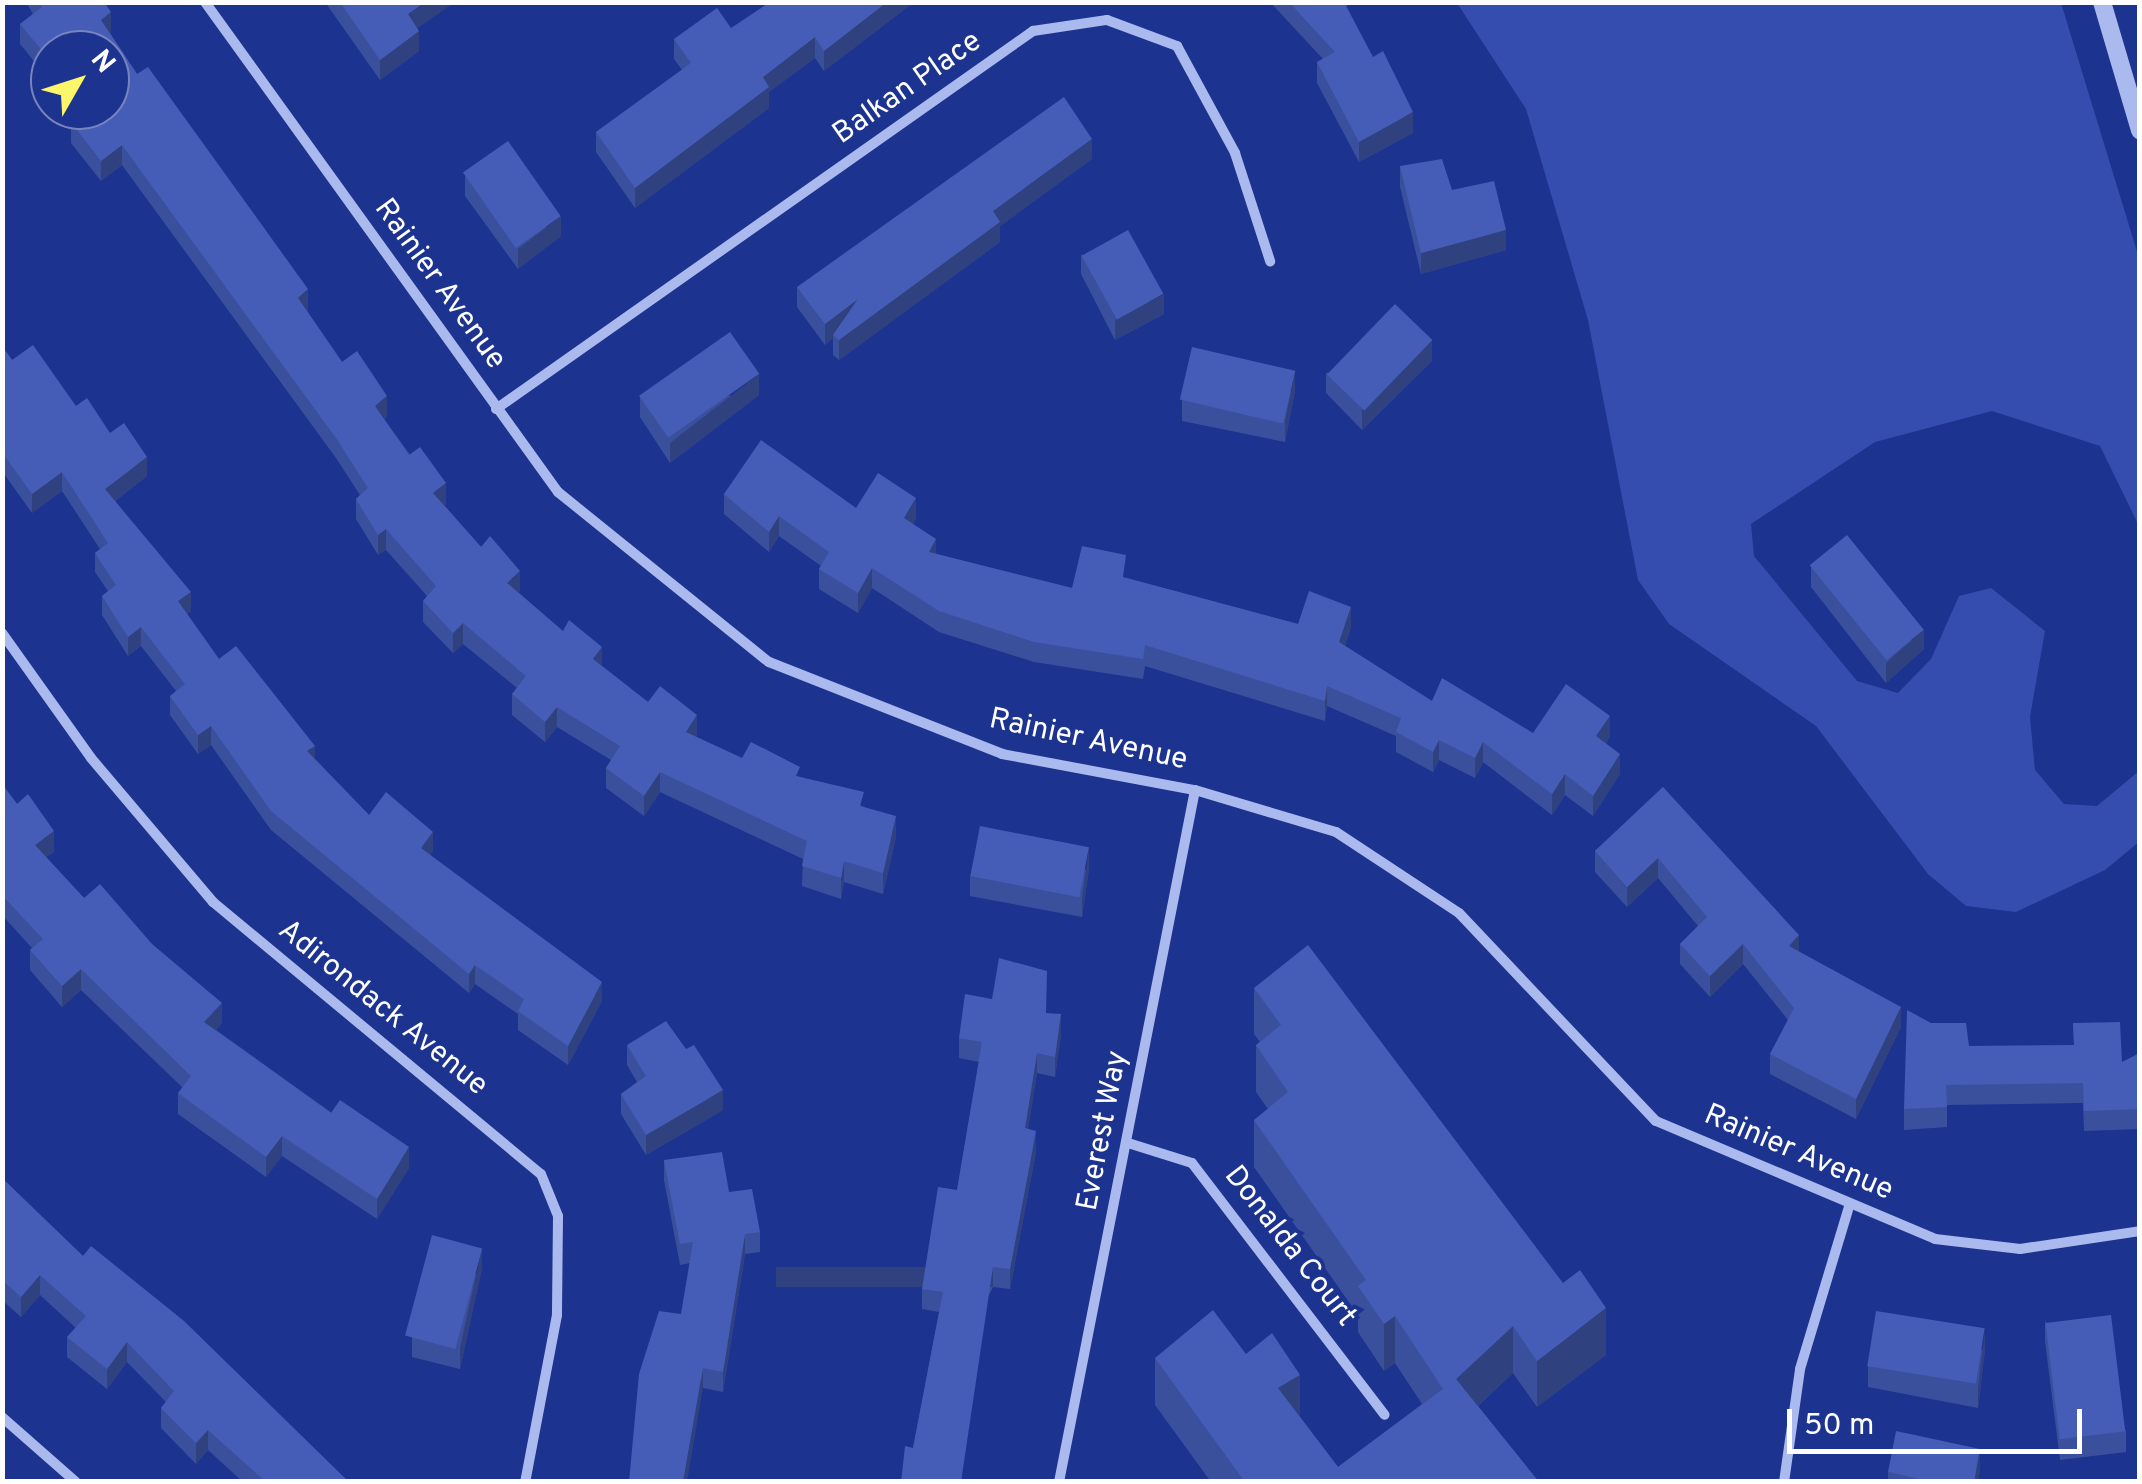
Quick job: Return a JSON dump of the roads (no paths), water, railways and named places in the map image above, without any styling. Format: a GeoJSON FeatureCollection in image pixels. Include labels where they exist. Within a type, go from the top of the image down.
{"type":"FeatureCollection","features":[{"type":"Feature","properties":{"kind":"street","name":"Rainier Avenue"},"geometry":{"type":"LineString","coordinates":[[205,2],[558,492],[768,662],[1002,754],[1195,790],[1336,832],[1459,914],[1656,1121],[1934,1239],[2020,1250],[2140,1231]]}},
{"type":"Feature","properties":{"kind":"street"},"geometry":{"type":"LineString","coordinates":[[2102,2],[2140,130]]}},
{"type":"Feature","properties":{"kind":"street","name":"Balkan Place"},"geometry":{"type":"LineString","coordinates":[[496,409],[1034,31],[1107,20],[1177,46],[1235,153],[1270,261]]}},
{"type":"Feature","properties":{"kind":"street","name":"Adirondack Avenue"},"geometry":{"type":"LineString","coordinates":[[2,634],[91,758],[213,902],[540,1174],[558,1216],[556,1315],[525,1482]]}},
{"type":"Feature","properties":{"kind":"street","name":"Everest Way"},"geometry":{"type":"LineString","coordinates":[[1058,1482],[1195,790]]}},
{"type":"Feature","properties":{"kind":"street","name":"Donalda Court"},"geometry":{"type":"LineString","coordinates":[[1128,1143],[1192,1163],[1385,1415]]}},
{"type":"Feature","properties":{"kind":"street"},"geometry":{"type":"LineString","coordinates":[[1784,1482],[1800,1369],[1850,1203]]}},
{"type":"Feature","properties":{"kind":"street"},"geometry":{"type":"LineString","coordinates":[[2,1417],[76,1482]]}}]}
